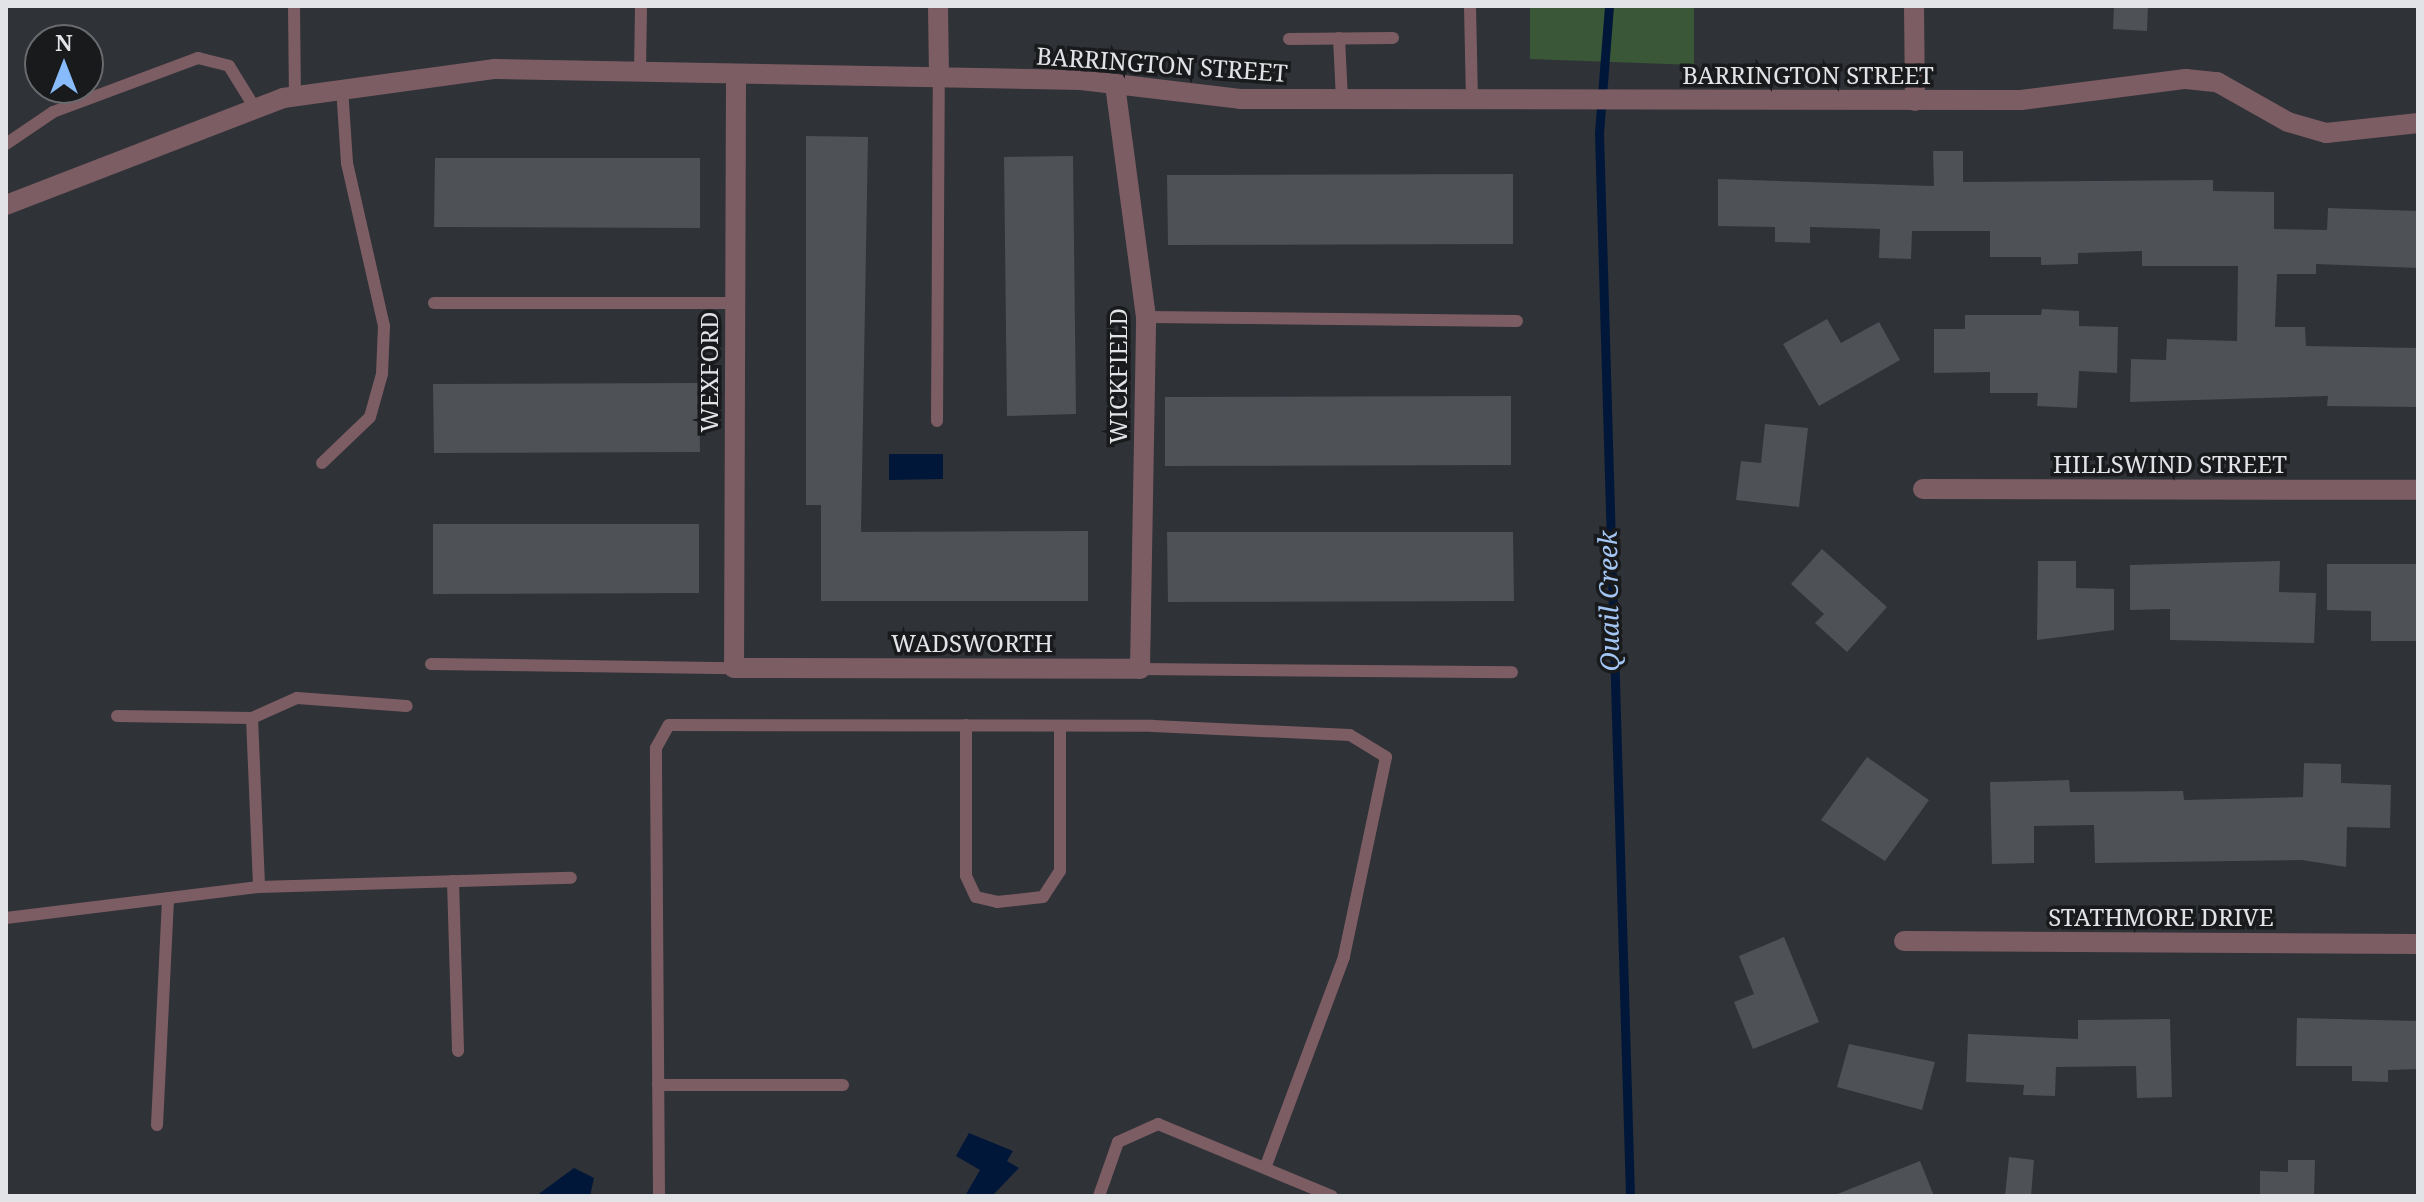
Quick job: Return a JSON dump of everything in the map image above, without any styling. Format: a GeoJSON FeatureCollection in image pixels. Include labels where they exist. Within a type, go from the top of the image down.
{"type":"FeatureCollection","features":[{"type":"Feature","properties":{"kind":"street"},"geometry":{"type":"LineString","coordinates":[[938,6],[939,78]]}},
{"type":"Feature","properties":{"kind":"street"},"geometry":{"type":"LineString","coordinates":[[1914,6],[1915,101]]}},
{"type":"Feature","properties":{"kind":"street","name":"BARRINGTON STREET"},"geometry":{"type":"LineString","coordinates":[[6,205],[255,108],[295,96],[342,87],[495,69],[1115,84],[1210,97],[1472,100],[2021,100],[2186,79],[2217,82],[2288,122],[2326,133],[2418,123]]}},
{"type":"Feature","properties":{"kind":"street","name":"WEXFORD"},"geometry":{"type":"LineString","coordinates":[[734,668],[736,76]]}},
{"type":"Feature","properties":{"kind":"street","name":"WICKFIELD"},"geometry":{"type":"LineString","coordinates":[[1115,84],[1146,317],[1140,669]]}},
{"type":"Feature","properties":{"kind":"street","name":"HILLSWIND STREET"},"geometry":{"type":"LineString","coordinates":[[1923,489],[2418,490]]}},
{"type":"Feature","properties":{"kind":"street","name":"WADSWORTH"},"geometry":{"type":"LineString","coordinates":[[734,668],[1140,669]]}},
{"type":"Feature","properties":{"kind":"street","name":"STATHMORE DRIVE"},"geometry":{"type":"LineString","coordinates":[[1904,941],[2418,944]]}},
{"type":"Feature","properties":{"kind":"lane"},"geometry":{"type":"LineString","coordinates":[[294,6],[295,96]]}},
{"type":"Feature","properties":{"kind":"lane"},"geometry":{"type":"LineString","coordinates":[[640,71],[641,6]]}},
{"type":"Feature","properties":{"kind":"lane"},"geometry":{"type":"LineString","coordinates":[[1470,6],[1472,100]]}},
{"type":"Feature","properties":{"kind":"lane"},"geometry":{"type":"LineString","coordinates":[[1339,38],[1342,99]]}},
{"type":"Feature","properties":{"kind":"lane"},"geometry":{"type":"LineString","coordinates":[[1289,39],[1393,38]]}},
{"type":"Feature","properties":{"kind":"lane"},"geometry":{"type":"LineString","coordinates":[[6,144],[53,112],[198,58],[229,66],[255,108]]}},
{"type":"Feature","properties":{"kind":"lane"},"geometry":{"type":"LineString","coordinates":[[937,421],[939,78]]}},
{"type":"Feature","properties":{"kind":"lane"},"geometry":{"type":"LineString","coordinates":[[322,463],[370,417],[382,374],[384,326],[347,163],[342,87]]}},
{"type":"Feature","properties":{"kind":"lane"},"geometry":{"type":"LineString","coordinates":[[434,303],[735,303]]}},
{"type":"Feature","properties":{"kind":"lane"},"geometry":{"type":"LineString","coordinates":[[1146,317],[1517,321]]}},
{"type":"Feature","properties":{"kind":"lane","name":"WADSWORTH"},"geometry":{"type":"LineString","coordinates":[[431,664],[734,668]]}},
{"type":"Feature","properties":{"kind":"lane","name":"WADSWORTH"},"geometry":{"type":"LineString","coordinates":[[1140,669],[1512,672]]}},
{"type":"Feature","properties":{"kind":"lane"},"geometry":{"type":"LineString","coordinates":[[117,716],[252,718],[297,698],[407,706]]}},
{"type":"Feature","properties":{"kind":"lane"},"geometry":{"type":"LineString","coordinates":[[252,718],[259,887]]}},
{"type":"Feature","properties":{"kind":"lane"},"geometry":{"type":"LineString","coordinates":[[659,1196],[656,748],[669,725],[1060,726],[1350,735],[1386,757],[1344,957],[1265,1168]]}},
{"type":"Feature","properties":{"kind":"lane"},"geometry":{"type":"LineString","coordinates":[[966,725],[966,876],[976,897],[997,902],[1043,897],[1060,871],[1060,726]]}},
{"type":"Feature","properties":{"kind":"lane"},"geometry":{"type":"LineString","coordinates":[[6,918],[259,887],[571,878]]}},
{"type":"Feature","properties":{"kind":"lane"},"geometry":{"type":"LineString","coordinates":[[453,881],[458,1051]]}},
{"type":"Feature","properties":{"kind":"lane"},"geometry":{"type":"LineString","coordinates":[[157,1125],[168,898]]}},
{"type":"Feature","properties":{"kind":"lane"},"geometry":{"type":"LineString","coordinates":[[658,1085],[843,1085]]}},
{"type":"Feature","properties":{"kind":"lane"},"geometry":{"type":"LineString","coordinates":[[1099,1196],[1118,1142],[1158,1124],[1332,1196]]}},
{"type":"Feature","properties":{"kind":"green space"},"geometry":{"type":"Polygon","coordinates":[[[1530,6],[1694,6],[1694,65],[1530,59],[1530,6]]]}},
{"type":"Feature","properties":{"kind":"water"},"geometry":{"type":"Polygon","coordinates":[[[889,454],[943,454],[943,479],[889,480],[889,454]]]}},
{"type":"Feature","properties":{"kind":"water"},"geometry":{"type":"Polygon","coordinates":[[[969,1133],[1013,1151],[1007,1161],[1019,1168],[992,1196],[965,1196],[980,1170],[956,1156],[969,1133]]]}},
{"type":"Feature","properties":{"kind":"water"},"geometry":{"type":"Polygon","coordinates":[[[574,1168],[594,1178],[590,1196],[536,1196],[574,1168]]]}},
{"type":"Feature","properties":{"kind":"building"},"geometry":{"type":"Polygon","coordinates":[[[2114,6],[2148,6],[2147,31],[2113,29],[2114,6]]]}},
{"type":"Feature","properties":{"kind":"building"},"geometry":{"type":"Polygon","coordinates":[[[806,136],[868,137],[861,532],[1088,531],[1088,601],[821,601],[821,505],[806,505],[806,136]]]}},
{"type":"Feature","properties":{"kind":"building"},"geometry":{"type":"Polygon","coordinates":[[[1933,151],[1963,151],[1963,182],[2213,180],[2213,191],[2274,192],[2274,229],[2327,230],[2328,208],[2418,211],[2418,268],[2316,264],[2316,274],[2277,274],[2275,327],[2305,327],[2306,346],[2418,348],[2418,407],[2327,406],[2328,396],[2130,402],[2131,359],[2166,360],[2167,339],[2237,341],[2238,266],[2142,266],[2142,251],[2078,253],[2078,264],[2041,265],[2041,257],[1990,257],[1990,231],[1912,231],[1911,259],[1879,258],[1880,229],[1810,227],[1810,243],[1775,242],[1775,227],[1718,226],[1718,179],[1934,186],[1933,151]]]}},
{"type":"Feature","properties":{"kind":"building"},"geometry":{"type":"Polygon","coordinates":[[[1073,156],[1076,414],[1007,416],[1004,157],[1073,156]]]}},
{"type":"Feature","properties":{"kind":"building"},"geometry":{"type":"Polygon","coordinates":[[[435,158],[700,158],[700,228],[434,227],[435,158]]]}},
{"type":"Feature","properties":{"kind":"building"},"geometry":{"type":"Polygon","coordinates":[[[1513,174],[1513,244],[1168,245],[1167,175],[1513,174]]]}},
{"type":"Feature","properties":{"kind":"building"},"geometry":{"type":"Polygon","coordinates":[[[2042,309],[2079,311],[2079,326],[2118,327],[2117,373],[2079,371],[2077,408],[2037,406],[2038,393],[1990,393],[1990,372],[1934,373],[1934,329],[1965,329],[1965,315],[2041,315],[2042,309]]]}},
{"type":"Feature","properties":{"kind":"building"},"geometry":{"type":"Polygon","coordinates":[[[1827,319],[1841,343],[1879,322],[1900,360],[1819,406],[1783,344],[1827,319]]]}},
{"type":"Feature","properties":{"kind":"building"},"geometry":{"type":"Polygon","coordinates":[[[699,383],[700,452],[434,453],[433,384],[699,383]]]}},
{"type":"Feature","properties":{"kind":"building"},"geometry":{"type":"Polygon","coordinates":[[[1511,396],[1511,465],[1165,466],[1165,397],[1511,396]]]}},
{"type":"Feature","properties":{"kind":"building"},"geometry":{"type":"Polygon","coordinates":[[[1765,424],[1808,428],[1799,507],[1736,500],[1741,461],[1761,463],[1765,424]]]}},
{"type":"Feature","properties":{"kind":"building"},"geometry":{"type":"Polygon","coordinates":[[[433,524],[699,524],[699,593],[433,594],[433,524]]]}},
{"type":"Feature","properties":{"kind":"building"},"geometry":{"type":"Polygon","coordinates":[[[1167,532],[1513,532],[1514,601],[1168,602],[1167,532]]]}},
{"type":"Feature","properties":{"kind":"building"},"geometry":{"type":"Polygon","coordinates":[[[1822,549],[1887,607],[1847,652],[1815,623],[1824,614],[1791,584],[1822,549]]]}},
{"type":"Feature","properties":{"kind":"building"},"geometry":{"type":"Polygon","coordinates":[[[2038,561],[2076,561],[2076,588],[2114,589],[2114,630],[2037,640],[2038,561]]]}},
{"type":"Feature","properties":{"kind":"building"},"geometry":{"type":"Polygon","coordinates":[[[2280,561],[2279,592],[2316,593],[2314,643],[2170,640],[2170,609],[2130,610],[2130,565],[2280,561]]]}},
{"type":"Feature","properties":{"kind":"building"},"geometry":{"type":"Polygon","coordinates":[[[2327,564],[2418,564],[2418,641],[2371,641],[2371,611],[2327,610],[2327,564]]]}},
{"type":"Feature","properties":{"kind":"building"},"geometry":{"type":"Polygon","coordinates":[[[1867,757],[1929,800],[1885,861],[1821,820],[1867,757]]]}},
{"type":"Feature","properties":{"kind":"building"},"geometry":{"type":"Polygon","coordinates":[[[2304,763],[2341,764],[2341,783],[2391,785],[2390,828],[2347,827],[2346,867],[2302,860],[2095,863],[2094,825],[2034,826],[2034,863],[1992,864],[1990,782],[2069,780],[2070,792],[2183,791],[2184,800],[2303,797],[2304,763]]]}},
{"type":"Feature","properties":{"kind":"building"},"geometry":{"type":"Polygon","coordinates":[[[1784,937],[1819,1022],[1753,1049],[1734,1002],[1754,994],[1739,956],[1784,937]]]}},
{"type":"Feature","properties":{"kind":"building"},"geometry":{"type":"Polygon","coordinates":[[[2297,1018],[2418,1021],[2418,1069],[2388,1070],[2388,1082],[2352,1081],[2352,1066],[2296,1066],[2297,1018]]]}},
{"type":"Feature","properties":{"kind":"building"},"geometry":{"type":"Polygon","coordinates":[[[2170,1019],[2172,1097],[2137,1098],[2136,1066],[2056,1067],[2055,1096],[2023,1095],[2024,1085],[1966,1082],[1968,1034],[2078,1039],[2078,1020],[2170,1019]]]}},
{"type":"Feature","properties":{"kind":"building"},"geometry":{"type":"Polygon","coordinates":[[[1849,1044],[1935,1062],[1922,1110],[1837,1087],[1849,1044]]]}},
{"type":"Feature","properties":{"kind":"building"},"geometry":{"type":"Polygon","coordinates":[[[2009,1157],[2034,1160],[2031,1196],[2005,1196],[2009,1157]]]}},
{"type":"Feature","properties":{"kind":"building"},"geometry":{"type":"Polygon","coordinates":[[[2288,1160],[2315,1160],[2314,1196],[2260,1196],[2260,1171],[2288,1172],[2288,1160]]]}},
{"type":"Feature","properties":{"kind":"building"},"geometry":{"type":"Polygon","coordinates":[[[1920,1161],[1934,1196],[1835,1196],[1835,1195],[1920,1161]]]}},
{"type":"Feature","properties":{"kind":"waterway","name":"Quail Creek"},"geometry":{"type":"LineString","coordinates":[[1609,6],[1599,133],[1630,1196]]}}]}
